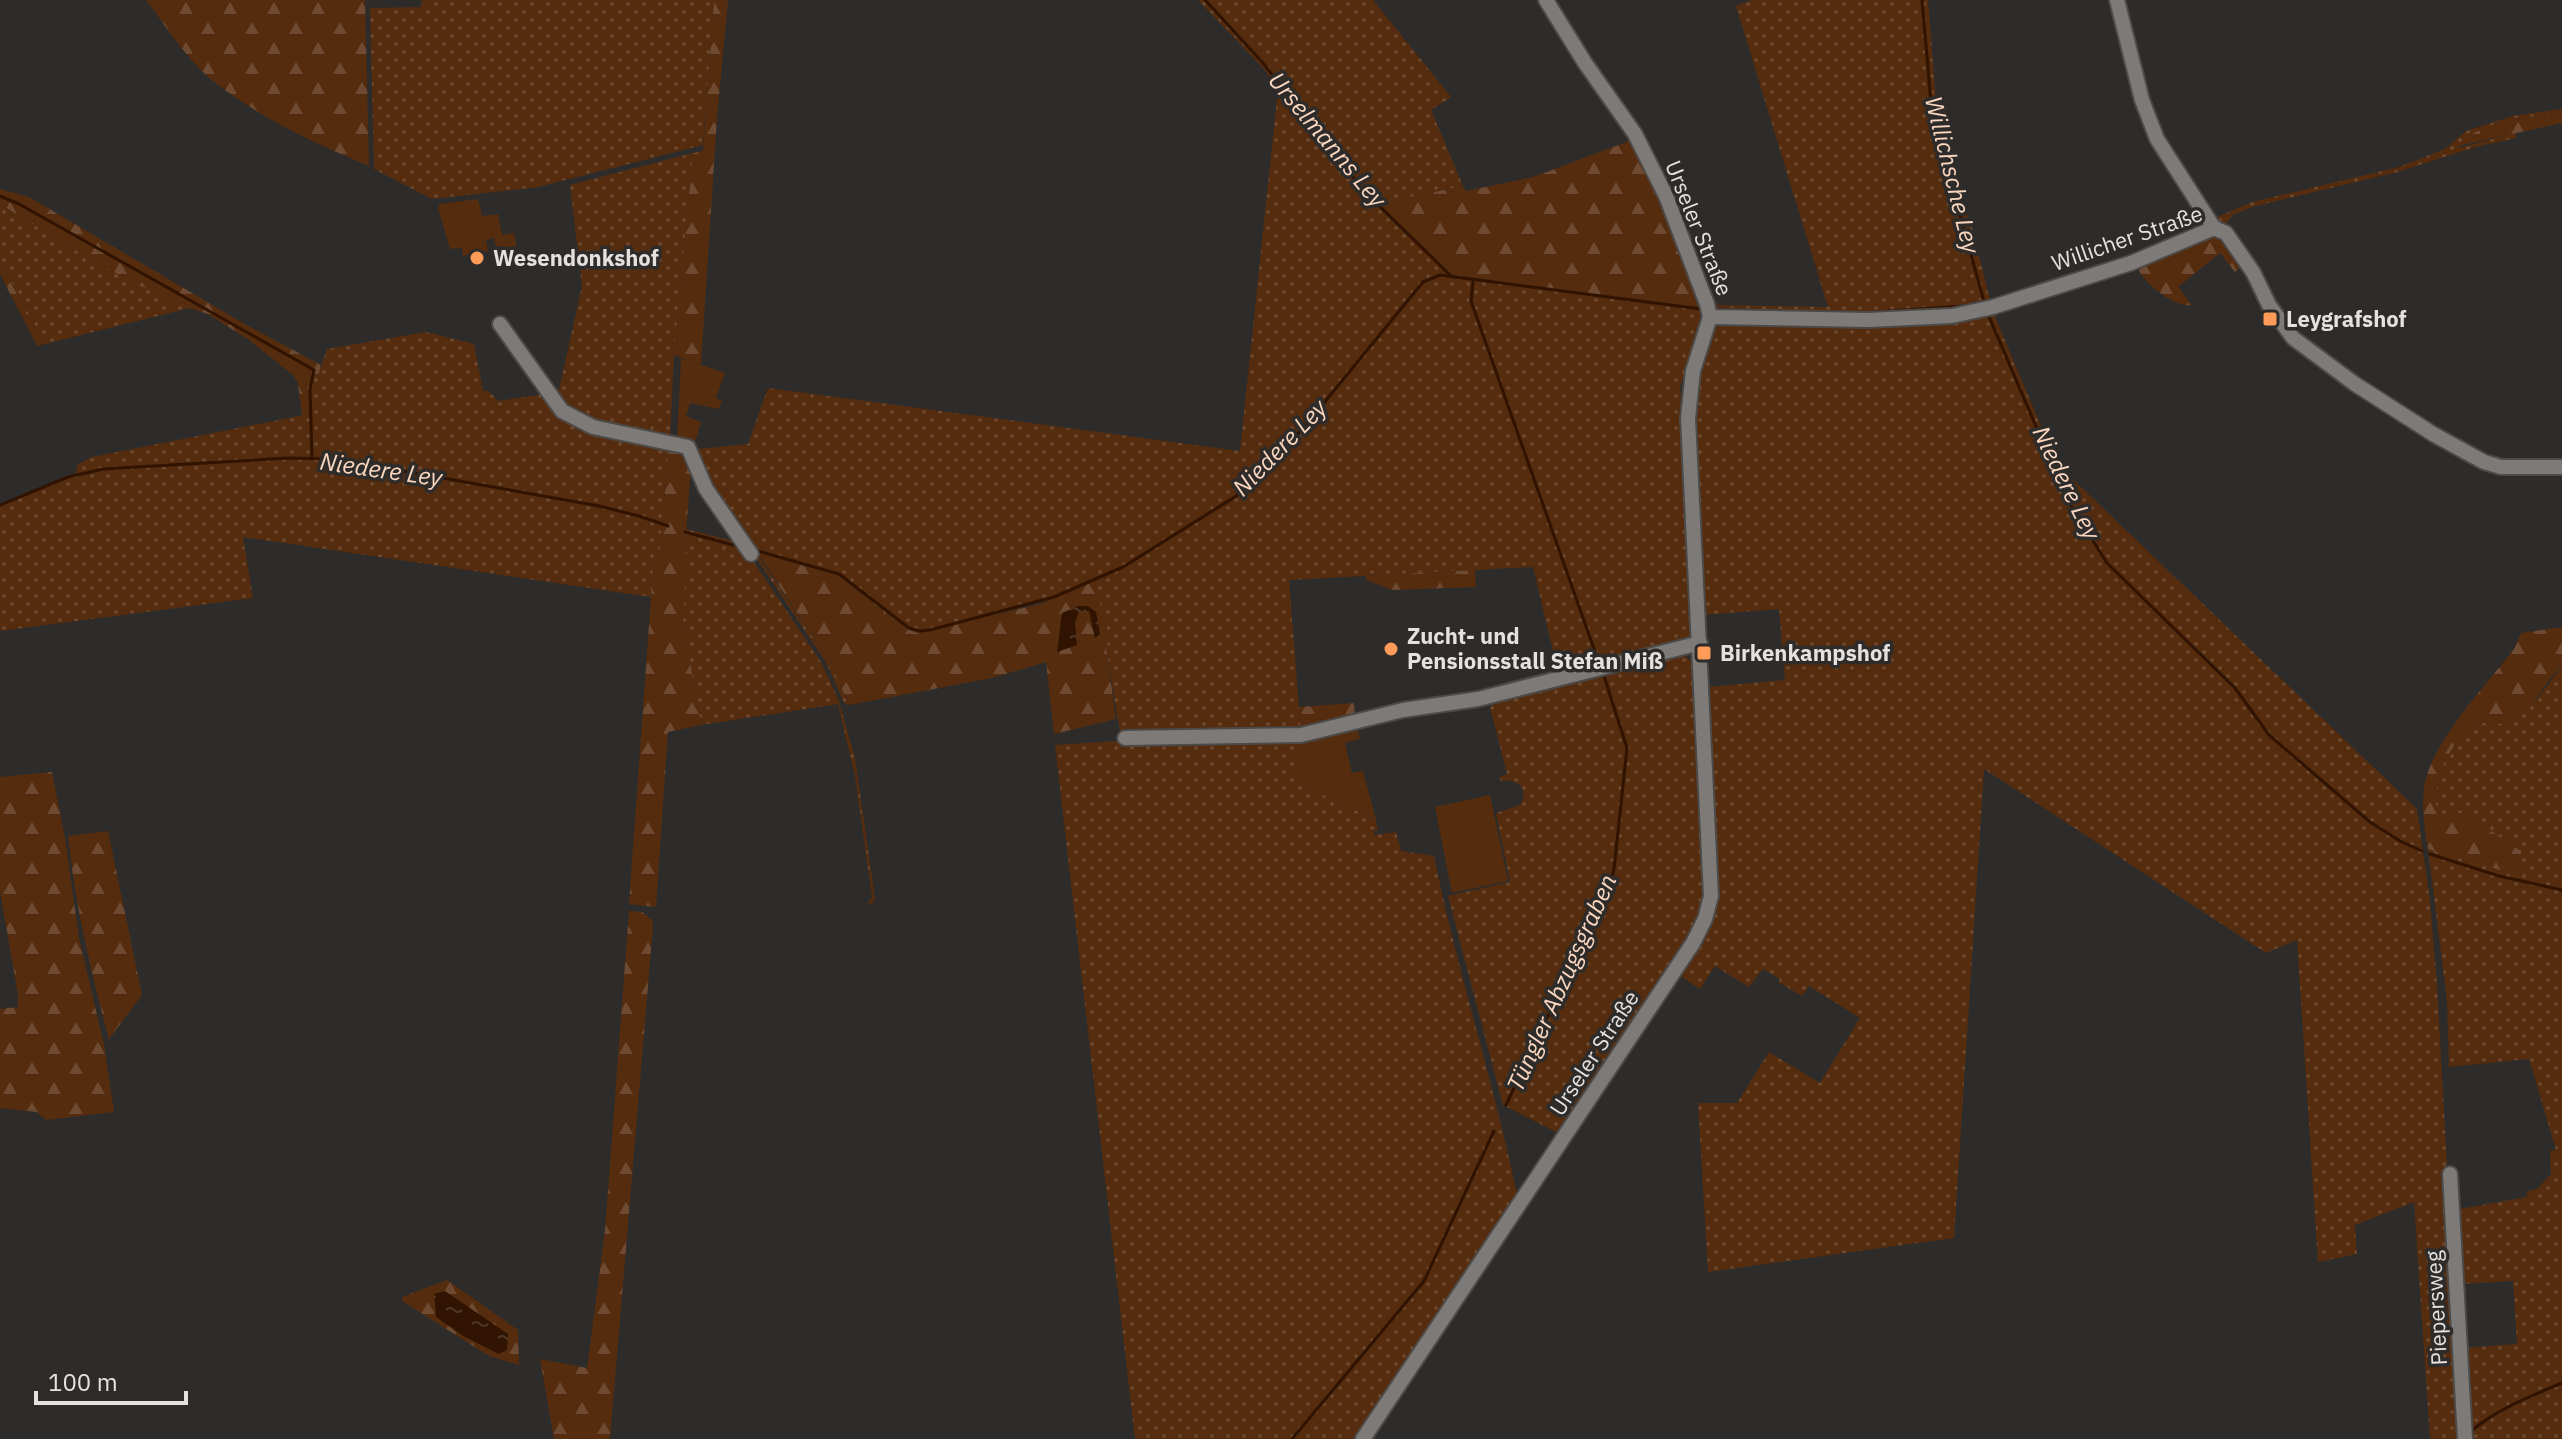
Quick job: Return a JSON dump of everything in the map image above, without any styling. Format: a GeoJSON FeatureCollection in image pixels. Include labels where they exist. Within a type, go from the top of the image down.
{"type":"FeatureCollection","features":[{"type":"Feature","properties":{"kind":"street","name":"Urseler Straße"},"geometry":{"type":"LineString","coordinates":[[1363,1439],[1693,943],[1705,919],[1711,896],[1688,418],[1693,371],[1710,317],[1666,196],[1635,134],[1546,0]]}},
{"type":"Feature","properties":{"kind":"street"},"geometry":{"type":"LineString","coordinates":[[2117,0],[2142,100],[2157,139],[2214,228]]}},
{"type":"Feature","properties":{"kind":"street","name":"Willicher Straße"},"geometry":{"type":"LineString","coordinates":[[1710,317],[1868,320],[1952,316],[1986,310],[2131,263],[2214,228],[2226,233],[2253,272],[2269,305],[2293,338],[2355,384],[2433,434],[2484,462],[2501,467],[2562,467]]}},
{"type":"Feature","properties":{"kind":"street"},"geometry":{"type":"LineString","coordinates":[[500,324],[562,411],[593,427],[688,447],[706,489],[751,554]]}},
{"type":"Feature","properties":{"kind":"street"},"geometry":{"type":"LineString","coordinates":[[1125,738],[1301,735],[1403,710],[1478,699],[1700,643]]}},
{"type":"Feature","properties":{"kind":"street","name":"Piepersweg"},"geometry":{"type":"LineString","coordinates":[[2450,1174],[2465,1439]]}},
{"type":"Feature","properties":{"kind":"green space"},"geometry":{"type":"Polygon","coordinates":[[[146,0],[365,0],[369,166],[288,129],[249,107],[213,81],[185,53],[146,0]]]}},
{"type":"Feature","properties":{"kind":"green space"},"geometry":{"type":"Polygon","coordinates":[[[422,0],[714,0],[703,145],[538,187],[432,199],[374,169],[370,8],[421,7],[422,0]]]}},
{"type":"Feature","properties":{"kind":"green space"},"geometry":{"type":"Polygon","coordinates":[[[714,0],[728,0],[701,365],[674,355],[693,153],[703,151],[714,0]]]}},
{"type":"Feature","properties":{"kind":"green space"},"geometry":{"type":"Polygon","coordinates":[[[1198,0],[1373,0],[1451,97],[1431,110],[1463,186],[1383,203],[1451,274],[1577,293],[1702,307],[1680,388],[1695,635],[1692,641],[1559,676],[1533,567],[1289,580],[1301,733],[1124,735],[1120,732],[1106,647],[1110,638],[1060,597],[917,633],[904,628],[837,575],[787,559],[757,554],[832,666],[849,705],[844,703],[827,664],[710,489],[698,456],[699,449],[748,444],[768,388],[1240,451],[1278,89],[1263,68],[1198,0]]]}},
{"type":"Feature","properties":{"kind":"green space"},"geometry":{"type":"Polygon","coordinates":[[[1752,0],[1928,0],[1937,112],[1958,192],[1972,227],[1993,312],[2057,464],[2417,809],[2430,901],[2437,984],[2462,1439],[2430,1439],[2414,1202],[2355,1225],[2357,1254],[2318,1262],[2297,940],[2266,953],[1984,769],[1954,1238],[1708,1272],[1698,1103],[1737,1103],[1769,1052],[1820,1083],[1860,1018],[1809,986],[1802,996],[1763,969],[1749,987],[1715,966],[1700,989],[1679,975],[1714,921],[1718,903],[1708,687],[1785,680],[1779,609],[1703,615],[1693,391],[1710,334],[1720,324],[1918,315],[1715,314],[1712,307],[1716,305],[1828,307],[1736,6],[1752,0]]]}},
{"type":"Feature","properties":{"kind":"green space"},"geometry":{"type":"Polygon","coordinates":[[[2562,109],[2562,113],[2492,126],[2469,138],[2459,148],[2515,133],[2516,138],[2472,148],[2398,172],[2252,207],[2233,215],[2224,226],[2213,219],[2252,202],[2399,167],[2445,149],[2466,131],[2513,116],[2562,109]]]}},
{"type":"Feature","properties":{"kind":"green space"},"geometry":{"type":"Polygon","coordinates":[[[2562,113],[2562,123],[2457,146],[2479,130],[2492,125],[2562,113]]]}},
{"type":"Feature","properties":{"kind":"green space"},"geometry":{"type":"Polygon","coordinates":[[[1632,140],[1662,198],[1702,307],[1577,293],[1451,274],[1382,203],[1463,186],[1466,191],[1533,177],[1632,140]]]}},
{"type":"Feature","properties":{"kind":"green space"},"geometry":{"type":"Polygon","coordinates":[[[693,153],[674,355],[670,439],[605,426],[576,413],[551,392],[559,390],[582,286],[570,185],[693,153]]]}},
{"type":"Feature","properties":{"kind":"green space"},"geometry":{"type":"Polygon","coordinates":[[[0,189],[29,197],[243,323],[321,365],[319,373],[307,384],[309,414],[302,416],[298,383],[293,375],[249,340],[208,314],[177,304],[98,264],[0,204],[0,189]]]}},
{"type":"Feature","properties":{"kind":"green space"},"geometry":{"type":"Polygon","coordinates":[[[478,199],[482,216],[498,214],[502,235],[514,233],[517,252],[505,254],[503,246],[496,247],[494,238],[486,240],[488,251],[463,256],[462,248],[450,249],[438,208],[440,204],[478,199]]]}},
{"type":"Feature","properties":{"kind":"green space"},"geometry":{"type":"Polygon","coordinates":[[[0,204],[98,264],[190,308],[45,344],[0,260],[0,204]]]}},
{"type":"Feature","properties":{"kind":"green space"},"geometry":{"type":"Polygon","coordinates":[[[2211,231],[2223,235],[2243,265],[2235,272],[2220,253],[2178,287],[2192,305],[2178,303],[2162,294],[2139,271],[2140,263],[2211,231]]]}},
{"type":"Feature","properties":{"kind":"green space"},"geometry":{"type":"Polygon","coordinates":[[[0,260],[45,344],[37,346],[0,274],[0,260]]]}},
{"type":"Feature","properties":{"kind":"green space"},"geometry":{"type":"Polygon","coordinates":[[[426,332],[474,344],[483,391],[488,391],[499,401],[544,394],[564,415],[669,445],[660,551],[654,556],[651,597],[243,537],[253,598],[0,631],[0,504],[76,474],[77,465],[92,457],[309,414],[307,384],[319,373],[327,349],[426,332]]]}},
{"type":"Feature","properties":{"kind":"green space"},"geometry":{"type":"Polygon","coordinates":[[[681,358],[725,373],[716,398],[722,401],[719,409],[690,403],[686,416],[701,422],[692,445],[677,440],[681,358]]]}},
{"type":"Feature","properties":{"kind":"green space"},"geometry":{"type":"Polygon","coordinates":[[[669,445],[692,456],[683,621],[701,725],[668,732],[656,907],[629,904],[654,556],[660,550],[669,445]]]}},
{"type":"Feature","properties":{"kind":"green space"},"geometry":{"type":"Polygon","coordinates":[[[686,529],[741,543],[821,662],[838,698],[855,758],[875,899],[873,903],[867,904],[872,897],[855,776],[838,704],[701,725],[683,621],[686,529]]]}},
{"type":"Feature","properties":{"kind":"green space"},"geometry":{"type":"Polygon","coordinates":[[[757,552],[837,575],[904,628],[917,633],[1040,604],[1094,582],[1110,638],[1106,647],[1116,719],[1054,734],[1046,662],[992,678],[849,705],[832,666],[757,552]]]}},
{"type":"Feature","properties":{"kind":"green space"},"geometry":{"type":"Polygon","coordinates":[[[1475,570],[1476,587],[1392,590],[1366,580],[1366,576],[1475,570]]]}},
{"type":"Feature","properties":{"kind":"green space"},"geometry":{"type":"Polygon","coordinates":[[[2562,627],[2562,663],[2534,701],[2523,712],[2501,724],[2472,722],[2449,754],[2437,785],[2436,812],[2448,817],[2464,813],[2521,851],[2521,876],[2428,849],[2424,790],[2430,766],[2439,748],[2514,649],[2521,633],[2562,627]]]}},
{"type":"Feature","properties":{"kind":"green space"},"geometry":{"type":"Polygon","coordinates":[[[1679,651],[1698,667],[1706,841],[1703,918],[1525,1183],[1558,1133],[1503,1105],[1448,896],[1510,882],[1496,813],[1520,805],[1524,794],[1517,783],[1501,781],[1499,777],[1507,774],[1490,707],[1504,696],[1679,651]]]}},
{"type":"Feature","properties":{"kind":"green space"},"geometry":{"type":"Polygon","coordinates":[[[2562,663],[2562,1439],[2467,1439],[2462,1348],[2517,1344],[2513,1281],[2459,1284],[2454,1210],[2527,1197],[2527,1191],[2537,1189],[2551,1174],[2550,1151],[2556,1150],[2529,1059],[2449,1067],[2447,1000],[2428,849],[2521,875],[2448,817],[2436,812],[2440,773],[2449,754],[2472,722],[2502,721],[2526,709],[2562,663]]]}},
{"type":"Feature","properties":{"kind":"green space"},"geometry":{"type":"Polygon","coordinates":[[[1354,703],[1355,720],[1301,733],[1299,707],[1354,703]]]}},
{"type":"Feature","properties":{"kind":"green space"},"geometry":{"type":"Polygon","coordinates":[[[1356,725],[1360,739],[1345,743],[1352,773],[1363,771],[1376,820],[1298,783],[1298,740],[1356,725]]]}},
{"type":"Feature","properties":{"kind":"green space"},"geometry":{"type":"Polygon","coordinates":[[[1298,740],[1298,783],[1376,820],[1378,830],[1374,831],[1374,835],[1396,832],[1401,851],[1434,856],[1517,1194],[1354,1439],[1135,1439],[1055,745],[1117,741],[1298,740]]]}},
{"type":"Feature","properties":{"kind":"green space"},"geometry":{"type":"Polygon","coordinates":[[[52,772],[79,938],[104,1045],[114,1112],[46,1120],[37,1112],[0,1108],[0,1009],[18,1007],[18,995],[0,891],[0,777],[52,772]]]}},
{"type":"Feature","properties":{"kind":"green space"},"geometry":{"type":"Polygon","coordinates":[[[1490,795],[1508,881],[1452,893],[1435,807],[1490,795]]]}},
{"type":"Feature","properties":{"kind":"green space"},"geometry":{"type":"Polygon","coordinates":[[[108,831],[142,995],[109,1039],[84,938],[68,836],[108,831]]]}},
{"type":"Feature","properties":{"kind":"green space"},"geometry":{"type":"Polygon","coordinates":[[[629,911],[642,912],[652,920],[653,926],[610,1439],[554,1439],[540,1359],[587,1368],[605,1231],[629,911]]]}},
{"type":"Feature","properties":{"kind":"green space"},"geometry":{"type":"Polygon","coordinates":[[[447,1280],[518,1330],[519,1365],[489,1356],[402,1301],[402,1297],[447,1280]]]}},
{"type":"Feature","properties":{"kind":"water"},"geometry":{"type":"Polygon","coordinates":[[[1078,606],[1088,606],[1096,612],[1100,634],[1095,638],[1089,611],[1079,612],[1075,622],[1077,645],[1057,652],[1062,613],[1078,606]]]}},
{"type":"Feature","properties":{"kind":"water"},"geometry":{"type":"Polygon","coordinates":[[[445,1291],[508,1334],[507,1350],[499,1354],[463,1336],[436,1317],[434,1294],[445,1291]]]}},
{"type":"Feature","properties":{"kind":"waterway","name":"Urselmanns Ley"},"geometry":{"type":"LineString","coordinates":[[1205,0],[1263,63],[1363,190],[1450,275]]}},
{"type":"Feature","properties":{"kind":"waterway","name":"Willichsche Ley"},"geometry":{"type":"LineString","coordinates":[[1922,0],[1932,114],[1985,305]]}},
{"type":"Feature","properties":{"kind":"waterway"},"geometry":{"type":"LineString","coordinates":[[0,196],[314,370],[310,389],[312,459]]}},
{"type":"Feature","properties":{"kind":"waterway","name":"Niedere Ley"},"geometry":{"type":"LineString","coordinates":[[758,551],[839,574],[909,628],[930,630],[1054,597],[1123,567],[1241,493],[1305,426],[1423,282],[1440,275],[1701,309]]}},
{"type":"Feature","properties":{"kind":"waterway","name":"Tüngler Abzugsgraben"},"geometry":{"type":"LineString","coordinates":[[1473,282],[1471,301],[1599,663]]}},
{"type":"Feature","properties":{"kind":"waterway","name":"Niedere Ley"},"geometry":{"type":"LineString","coordinates":[[1861,313],[1964,306],[1984,301]]}},
{"type":"Feature","properties":{"kind":"waterway","name":"Niedere Ley"},"geometry":{"type":"LineString","coordinates":[[1713,309],[1781,311]]}},
{"type":"Feature","properties":{"kind":"waterway","name":"Niedere Ley"},"geometry":{"type":"LineString","coordinates":[[1987,312],[2068,501],[2107,563],[2235,688],[2269,735],[2370,822],[2422,851]]}},
{"type":"Feature","properties":{"kind":"waterway","name":"Niedere Ley"},"geometry":{"type":"LineString","coordinates":[[0,505],[68,477],[103,469],[288,458],[336,459],[599,506],[668,526]]}},
{"type":"Feature","properties":{"kind":"waterway","name":"Niedere Ley"},"geometry":{"type":"LineString","coordinates":[[685,532],[737,546]]}},
{"type":"Feature","properties":{"kind":"waterway","name":"Tüngler Abzugsgraben"},"geometry":{"type":"LineString","coordinates":[[1506,1105],[1610,885],[1614,869],[1627,748],[1603,673]]}},
{"type":"Feature","properties":{"kind":"waterway","name":"Niedere Ley"},"geometry":{"type":"LineString","coordinates":[[2430,854],[2499,876],[2562,890]]}},
{"type":"Feature","properties":{"kind":"waterway","name":"Tüngler Abzugsgraben"},"geometry":{"type":"LineString","coordinates":[[1292,1439],[1424,1281],[1494,1131]]}},
{"type":"Feature","properties":{"kind":"waterway"},"geometry":{"type":"LineString","coordinates":[[2470,1432],[2502,1410],[2562,1383]]}},
{"type":"Feature","properties":{"kind":"place","name":"Wesendonkshof"},"geometry":{"type":"Point","coordinates":[477,258]}},
{"type":"Feature","properties":{"kind":"place","name":"Leygrafshof"},"geometry":{"type":"Point","coordinates":[2270,319]}},
{"type":"Feature","properties":{"kind":"place","name":"Zucht- und Pensionsstall Stefan Miß"},"geometry":{"type":"Point","coordinates":[1391,649]}},
{"type":"Feature","properties":{"kind":"place","name":"Birkenkampshof"},"geometry":{"type":"Point","coordinates":[1704,653]}}]}
